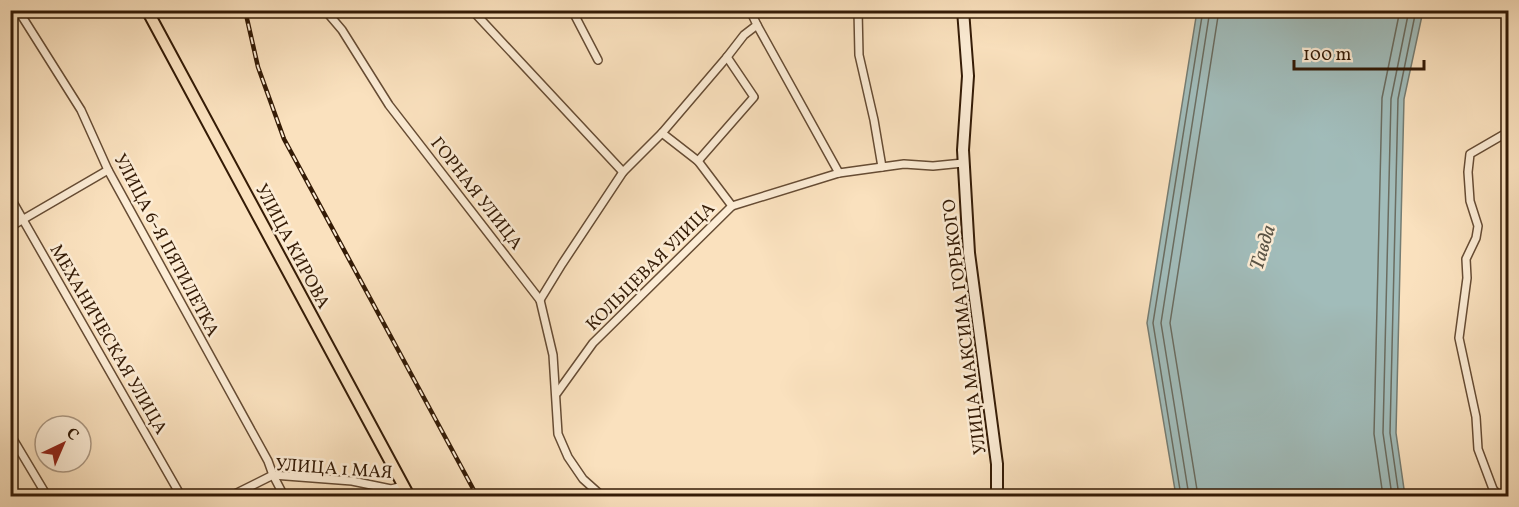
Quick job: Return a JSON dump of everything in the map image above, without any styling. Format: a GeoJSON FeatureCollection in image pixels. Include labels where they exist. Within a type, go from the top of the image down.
{"type":"FeatureCollection","features":[{"type":"Feature","properties":{"kind":"main road","name":"УЛИЦА КИРОВА"},"geometry":{"type":"LineString","coordinates":[[147,10],[409,496]]}},
{"type":"Feature","properties":{"kind":"street","name":"ГОРНАЯ УЛИЦА"},"geometry":{"type":"LineString","coordinates":[[325,10],[342,30],[389,105],[540,300],[553,355],[558,435],[568,457],[583,479],[602,496]]}},
{"type":"Feature","properties":{"kind":"street"},"geometry":{"type":"LineString","coordinates":[[472,10],[623,172]]}},
{"type":"Feature","properties":{"kind":"street"},"geometry":{"type":"LineString","coordinates":[[572,10],[597,60]]}},
{"type":"Feature","properties":{"kind":"street"},"geometry":{"type":"LineString","coordinates":[[750,10],[839,173]]}},
{"type":"Feature","properties":{"kind":"street"},"geometry":{"type":"LineString","coordinates":[[858,10],[859,55],[882,167]]}},
{"type":"Feature","properties":{"kind":"street","name":"УЛИЦА МАКСИМА ГОРЬКОГО"},"geometry":{"type":"LineString","coordinates":[[963,10],[968,76],[963,163],[969,253],[997,464],[997,496]]}},
{"type":"Feature","properties":{"kind":"street","name":"УЛИЦА 6-Я ПЯТИЛЕТКА"},"geometry":{"type":"LineString","coordinates":[[14,11],[81,110],[108,170],[268,461],[284,496]]}},
{"type":"Feature","properties":{"kind":"street"},"geometry":{"type":"LineString","coordinates":[[540,300],[623,172],[663,133],[744,35],[757,25]]}},
{"type":"Feature","properties":{"kind":"street"},"geometry":{"type":"LineString","coordinates":[[698,161],[754,97],[727,57]]}},
{"type":"Feature","properties":{"kind":"street"},"geometry":{"type":"LineString","coordinates":[[1509,78],[1509,94]]}},
{"type":"Feature","properties":{"kind":"street"},"geometry":{"type":"LineString","coordinates":[[1500,496],[1493,489],[1478,449],[1476,417],[1460,338],[1467,278],[1466,259],[1476,238],[1478,226],[1470,201],[1468,172],[1470,154],[1508,132],[1509,128]]}},
{"type":"Feature","properties":{"kind":"street"},"geometry":{"type":"LineString","coordinates":[[663,133],[698,161],[732,206]]}},
{"type":"Feature","properties":{"kind":"street","name":"КОЛЬЦЕВАЯ УЛИЦА"},"geometry":{"type":"LineString","coordinates":[[557,393],[593,343],[732,206],[839,173],[904,164],[933,166],[963,163]]}},
{"type":"Feature","properties":{"kind":"street"},"geometry":{"type":"LineString","coordinates":[[10,227],[108,170]]}},
{"type":"Feature","properties":{"kind":"street","name":"МЕХАНИЧЕСКАЯ УЛИЦА"},"geometry":{"type":"LineString","coordinates":[[10,197],[181,496]]}},
{"type":"Feature","properties":{"kind":"street"},"geometry":{"type":"LineString","coordinates":[[10,434],[47,496]]}},
{"type":"Feature","properties":{"kind":"street","name":"УЛИЦА 1 МАЯ"},"geometry":{"type":"LineString","coordinates":[[231,496],[273,475],[352,481],[391,489],[403,486]]}},
{"type":"Feature","properties":{"kind":"water","name":"Тавда"},"geometry":{"type":"Polygon","coordinates":[[[1197,11],[1423,11],[1404,99],[1396,433],[1405,496],[1176,496],[1147,323],[1197,11]]]}},
{"type":"Feature","properties":{"kind":"railway"},"geometry":{"type":"LineString","coordinates":[[245,10],[258,67],[284,139],[477,496]]}}]}
